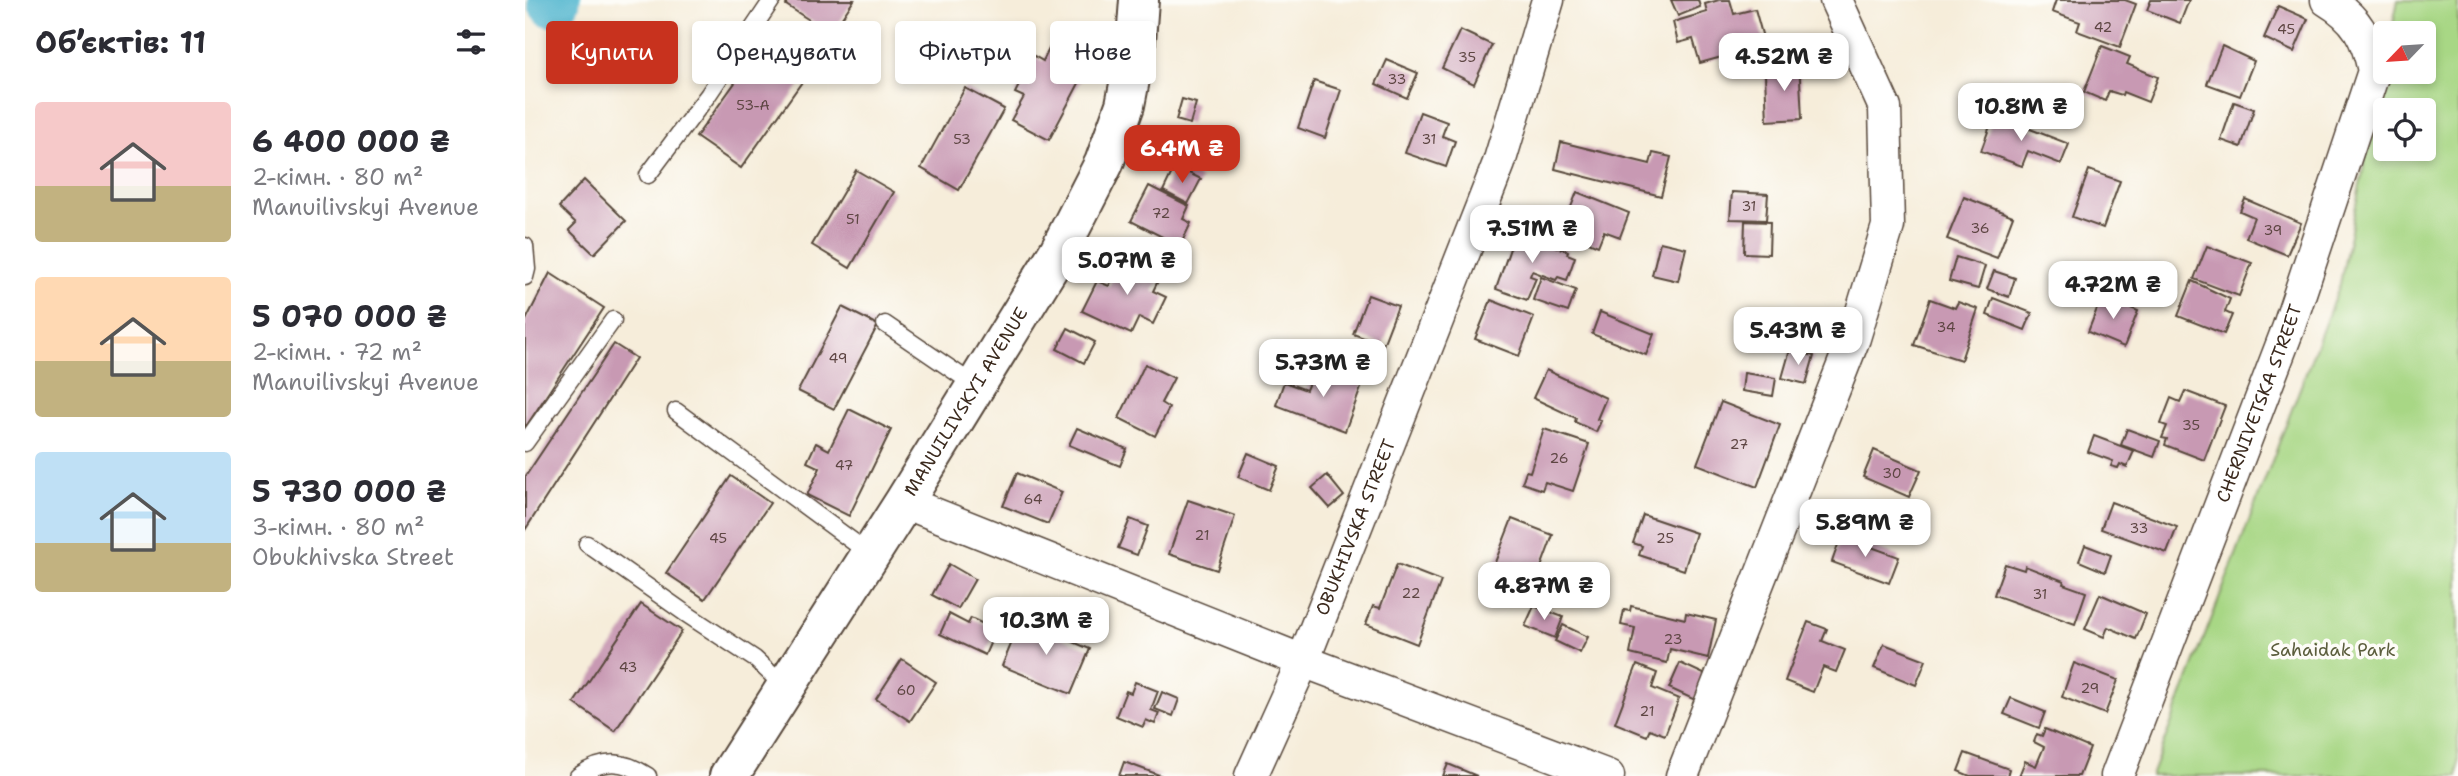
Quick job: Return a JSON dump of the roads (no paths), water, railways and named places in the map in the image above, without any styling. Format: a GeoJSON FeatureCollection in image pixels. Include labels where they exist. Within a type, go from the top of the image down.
{"type":"FeatureCollection","features":[{"type":"Feature","properties":{"kind":"main road","name":"MANUILIVSKYI AVENUE"},"geometry":{"type":"LineString","coordinates":[[729,776],[904,502],[1059,251],[1104,163],[1125,105],[1135,54],[1139,0]]}},
{"type":"Feature","properties":{"kind":"street","name":"OBUKHIVSKA STREET"},"geometry":{"type":"LineString","coordinates":[[1251,776],[1303,661],[1499,163],[1548,0]]}},
{"type":"Feature","properties":{"kind":"street"},"geometry":{"type":"LineString","coordinates":[[1682,776],[1854,338],[1888,226],[1885,108],[1836,0]]}},
{"type":"Feature","properties":{"kind":"street","name":"CHERNIVETSKA STREET"},"geometry":{"type":"LineString","coordinates":[[2117,776],[2288,329],[2374,71],[2369,48],[2358,27],[2342,9],[2327,0]]}},
{"type":"Feature","properties":{"kind":"street"},"geometry":{"type":"LineString","coordinates":[[904,502],[1303,661],[1608,776]]}},
{"type":"Feature","properties":{"kind":"lane"},"geometry":{"type":"LineString","coordinates":[[648,175],[708,95],[772,0]]}},
{"type":"Feature","properties":{"kind":"lane"},"geometry":{"type":"LineString","coordinates":[[525,246],[525,277]]}},
{"type":"Feature","properties":{"kind":"lane"},"geometry":{"type":"LineString","coordinates":[[525,443],[613,320]]}},
{"type":"Feature","properties":{"kind":"lane"},"geometry":{"type":"LineString","coordinates":[[885,324],[976,386]]}},
{"type":"Feature","properties":{"kind":"lane"},"geometry":{"type":"LineString","coordinates":[[676,411],[870,554]]}},
{"type":"Feature","properties":{"kind":"lane"},"geometry":{"type":"LineString","coordinates":[[587,544],[755,659],[785,687]]}},
{"type":"Feature","properties":{"kind":"lane"},"geometry":{"type":"LineString","coordinates":[[578,776],[594,765],[613,762],[638,769],[648,776]]}},
{"type":"Feature","properties":{"kind":"park label","name":"Sahaidak Park"},"geometry":{"type":"Point","coordinates":[2333,650]}}]}
